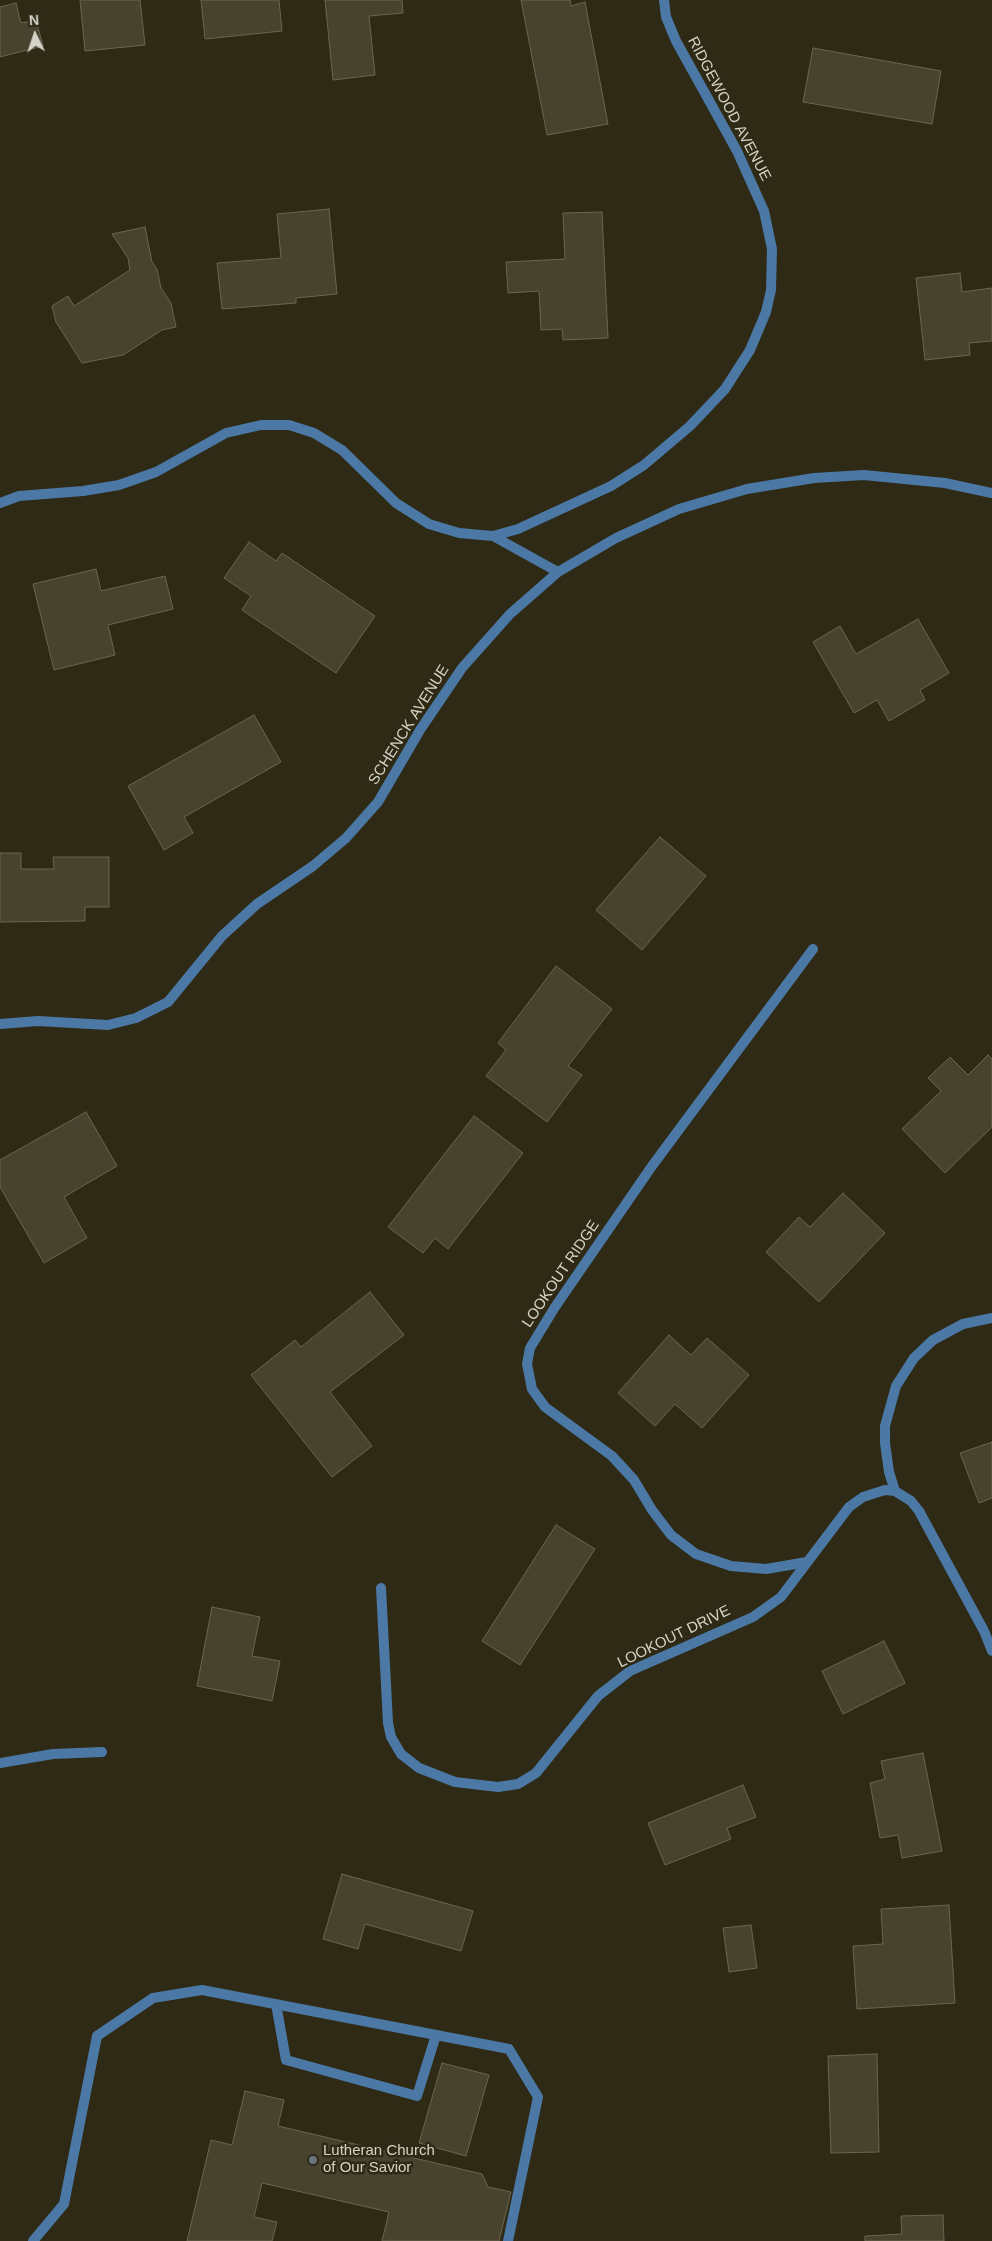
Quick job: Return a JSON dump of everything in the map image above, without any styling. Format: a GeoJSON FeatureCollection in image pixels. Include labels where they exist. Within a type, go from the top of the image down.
{"type":"FeatureCollection","features":[{"type":"Feature","properties":{"kind":"street","name":"RIDGEWOOD AVENUE"},"geometry":{"type":"LineString","coordinates":[[0,503],[19,496],[120,485],[156,472],[226,433],[261,425],[289,426],[314,433],[342,450],[396,503],[429,524],[458,533],[493,536],[518,529],[611,486],[644,465],[690,426],[725,389],[750,350],[766,312],[771,290],[772,249],[764,211],[738,151],[676,41],[666,17],[664,0]]}},
{"type":"Feature","properties":{"kind":"street","name":"SCHENCK AVENUE"},"geometry":{"type":"LineString","coordinates":[[0,1024],[38,1021],[108,1025],[136,1018],[168,1002],[222,936],[250,910],[313,866],[346,838],[378,802],[420,730],[462,668],[510,614],[558,572],[616,538],[679,509],[747,489],[814,478],[864,475],[945,483],[992,493]]}},
{"type":"Feature","properties":{"kind":"street"},"geometry":{"type":"LineString","coordinates":[[493,536],[558,572]]}},
{"type":"Feature","properties":{"kind":"street","name":"LOOKOUT RIDGE"},"geometry":{"type":"LineString","coordinates":[[807,1562],[766,1569],[731,1566],[696,1554],[671,1535],[652,1510],[634,1480],[612,1456],[545,1407],[532,1389],[527,1364],[530,1348],[555,1307],[652,1166],[813,950]]}},
{"type":"Feature","properties":{"kind":"street"},"geometry":{"type":"LineString","coordinates":[[992,1318],[963,1324],[933,1340],[914,1358],[896,1386],[885,1426],[884,1443],[889,1472],[895,1491],[911,1501],[919,1512],[984,1631],[992,1651]]}},
{"type":"Feature","properties":{"kind":"street","name":"LOOKOUT DRIVE"},"geometry":{"type":"LineString","coordinates":[[381,1588],[388,1723],[390,1737],[401,1754],[419,1768],[455,1782],[498,1787],[518,1784],[536,1773],[598,1696],[630,1671],[753,1617],[781,1597],[849,1508],[863,1497],[885,1490],[895,1491]]}},
{"type":"Feature","properties":{"kind":"street"},"geometry":{"type":"LineString","coordinates":[[0,1763],[53,1754],[102,1752]]}},
{"type":"Feature","properties":{"kind":"street"},"geometry":{"type":"LineString","coordinates":[[33,2241],[64,2204],[97,2036],[154,1998],[202,1990],[509,2049],[538,2097],[508,2241]]}},
{"type":"Feature","properties":{"kind":"street"},"geometry":{"type":"LineString","coordinates":[[276,2004],[286,2060],[417,2096],[436,2035]]}},
{"type":"Feature","properties":{"kind":"building"},"geometry":{"type":"Polygon","coordinates":[[[80,0],[140,0],[145,45],[85,51],[80,0]]]}},
{"type":"Feature","properties":{"kind":"building"},"geometry":{"type":"Polygon","coordinates":[[[201,0],[279,0],[282,31],[205,39],[201,0]]]}},
{"type":"Feature","properties":{"kind":"building"},"geometry":{"type":"Polygon","coordinates":[[[325,0],[402,0],[403,13],[369,16],[375,75],[333,80],[325,0]]]}},
{"type":"Feature","properties":{"kind":"building"},"geometry":{"type":"Polygon","coordinates":[[[521,0],[570,0],[571,6],[585,2],[608,124],[547,135],[521,0]]]}},
{"type":"Feature","properties":{"kind":"building"},"geometry":{"type":"Polygon","coordinates":[[[16,3],[21,23],[36,20],[43,46],[0,57],[0,7],[16,3]]]}},
{"type":"Feature","properties":{"kind":"building"},"geometry":{"type":"Polygon","coordinates":[[[813,48],[941,71],[932,124],[803,102],[813,48]]]}},
{"type":"Feature","properties":{"kind":"building"},"geometry":{"type":"Polygon","coordinates":[[[329,209],[337,294],[296,298],[296,303],[222,309],[217,263],[281,258],[277,214],[329,209]]]}},
{"type":"Feature","properties":{"kind":"building"},"geometry":{"type":"Polygon","coordinates":[[[602,212],[608,338],[563,340],[562,329],[541,330],[539,291],[508,293],[506,262],[565,259],[563,213],[602,212]]]}},
{"type":"Feature","properties":{"kind":"building"},"geometry":{"type":"Polygon","coordinates":[[[145,227],[152,262],[157,269],[161,288],[171,303],[176,327],[162,330],[123,355],[82,363],[56,322],[52,306],[68,296],[74,306],[130,270],[128,258],[112,234],[145,227]]]}},
{"type":"Feature","properties":{"kind":"building"},"geometry":{"type":"Polygon","coordinates":[[[960,273],[962,292],[992,288],[992,341],[969,343],[970,355],[925,360],[916,278],[960,273]]]}},
{"type":"Feature","properties":{"kind":"building"},"geometry":{"type":"Polygon","coordinates":[[[249,542],[276,561],[282,553],[375,616],[336,673],[242,610],[251,596],[224,578],[249,542]]]}},
{"type":"Feature","properties":{"kind":"building"},"geometry":{"type":"Polygon","coordinates":[[[96,569],[101,591],[165,576],[173,609],[108,625],[115,655],[54,670],[33,584],[96,569]]]}},
{"type":"Feature","properties":{"kind":"building"},"geometry":{"type":"Polygon","coordinates":[[[918,619],[949,673],[920,690],[925,700],[889,721],[877,700],[854,713],[813,642],[840,626],[856,654],[918,619]]]}},
{"type":"Feature","properties":{"kind":"building"},"geometry":{"type":"Polygon","coordinates":[[[254,715],[281,762],[184,817],[193,833],[164,850],[128,786],[254,715]]]}},
{"type":"Feature","properties":{"kind":"building"},"geometry":{"type":"Polygon","coordinates":[[[660,837],[706,876],[642,950],[596,910],[660,837]]]}},
{"type":"Feature","properties":{"kind":"building"},"geometry":{"type":"Polygon","coordinates":[[[0,853],[21,853],[21,869],[54,869],[53,857],[109,857],[109,907],[85,907],[85,921],[0,922],[0,853]]]}},
{"type":"Feature","properties":{"kind":"building"},"geometry":{"type":"Polygon","coordinates":[[[556,966],[612,1009],[568,1066],[582,1075],[547,1122],[486,1076],[506,1050],[498,1043],[556,966]]]}},
{"type":"Feature","properties":{"kind":"building"},"geometry":{"type":"Polygon","coordinates":[[[988,1055],[992,1059],[992,1127],[945,1173],[902,1129],[941,1091],[928,1078],[950,1057],[968,1075],[988,1055]]]}},
{"type":"Feature","properties":{"kind":"building"},"geometry":{"type":"Polygon","coordinates":[[[86,1112],[117,1166],[64,1197],[87,1238],[44,1263],[0,1187],[0,1160],[86,1112]]]}},
{"type":"Feature","properties":{"kind":"building"},"geometry":{"type":"Polygon","coordinates":[[[474,1116],[523,1153],[448,1249],[435,1238],[423,1253],[388,1227],[474,1116]]]}},
{"type":"Feature","properties":{"kind":"building"},"geometry":{"type":"Polygon","coordinates":[[[843,1193],[885,1233],[819,1302],[766,1252],[799,1217],[810,1227],[843,1193]]]}},
{"type":"Feature","properties":{"kind":"building"},"geometry":{"type":"Polygon","coordinates":[[[370,1292],[404,1335],[330,1392],[372,1446],[332,1477],[251,1375],[295,1340],[301,1347],[370,1292]]]}},
{"type":"Feature","properties":{"kind":"building"},"geometry":{"type":"Polygon","coordinates":[[[669,1335],[691,1355],[707,1338],[749,1375],[702,1428],[675,1404],[655,1426],[618,1393],[669,1335]]]}},
{"type":"Feature","properties":{"kind":"building"},"geometry":{"type":"Polygon","coordinates":[[[992,1442],[992,1498],[979,1503],[960,1453],[992,1442]]]}},
{"type":"Feature","properties":{"kind":"building"},"geometry":{"type":"Polygon","coordinates":[[[556,1525],[595,1549],[520,1665],[482,1641],[556,1525]]]}},
{"type":"Feature","properties":{"kind":"building"},"geometry":{"type":"Polygon","coordinates":[[[212,1607],[260,1617],[252,1656],[280,1661],[272,1701],[197,1686],[212,1607]]]}},
{"type":"Feature","properties":{"kind":"building"},"geometry":{"type":"Polygon","coordinates":[[[884,1641],[905,1683],[843,1714],[822,1671],[884,1641]]]}},
{"type":"Feature","properties":{"kind":"building"},"geometry":{"type":"Polygon","coordinates":[[[923,1753],[942,1851],[902,1858],[898,1835],[880,1838],[870,1783],[885,1779],[881,1761],[923,1753]]]}},
{"type":"Feature","properties":{"kind":"building"},"geometry":{"type":"Polygon","coordinates":[[[743,1785],[756,1817],[727,1828],[731,1839],[665,1865],[648,1823],[743,1785]]]}},
{"type":"Feature","properties":{"kind":"building"},"geometry":{"type":"Polygon","coordinates":[[[342,1874],[473,1911],[461,1951],[365,1924],[358,1949],[323,1939],[342,1874]]]}},
{"type":"Feature","properties":{"kind":"building"},"geometry":{"type":"Polygon","coordinates":[[[949,1905],[955,2003],[857,2009],[853,1946],[883,1944],[881,1909],[949,1905]]]}},
{"type":"Feature","properties":{"kind":"building"},"geometry":{"type":"Polygon","coordinates":[[[751,1925],[757,1968],[729,1972],[723,1928],[751,1925]]]}},
{"type":"Feature","properties":{"kind":"building"},"geometry":{"type":"Polygon","coordinates":[[[877,2054],[879,2152],[831,2153],[828,2056],[877,2054]]]}},
{"type":"Feature","properties":{"kind":"building"},"geometry":{"type":"Polygon","coordinates":[[[442,2063],[489,2075],[466,2156],[419,2143],[442,2063]]]}},
{"type":"Feature","properties":{"kind":"building","name":"Lutheran Church of Our Savior"},"geometry":{"type":"Polygon","coordinates":[[[245,2091],[284,2100],[278,2126],[482,2174],[488,2187],[511,2192],[499,2241],[382,2241],[389,2212],[262,2183],[254,2217],[277,2222],[272,2241],[187,2241],[211,2140],[232,2145],[245,2091]]]}},
{"type":"Feature","properties":{"kind":"building"},"geometry":{"type":"Polygon","coordinates":[[[943,2215],[944,2241],[865,2241],[865,2236],[902,2234],[901,2216],[943,2215]]]}},
{"type":"Feature","properties":{"kind":"place","name":"Lutheran Church of Our Savior"},"geometry":{"type":"Point","coordinates":[313,2160]}}]}
